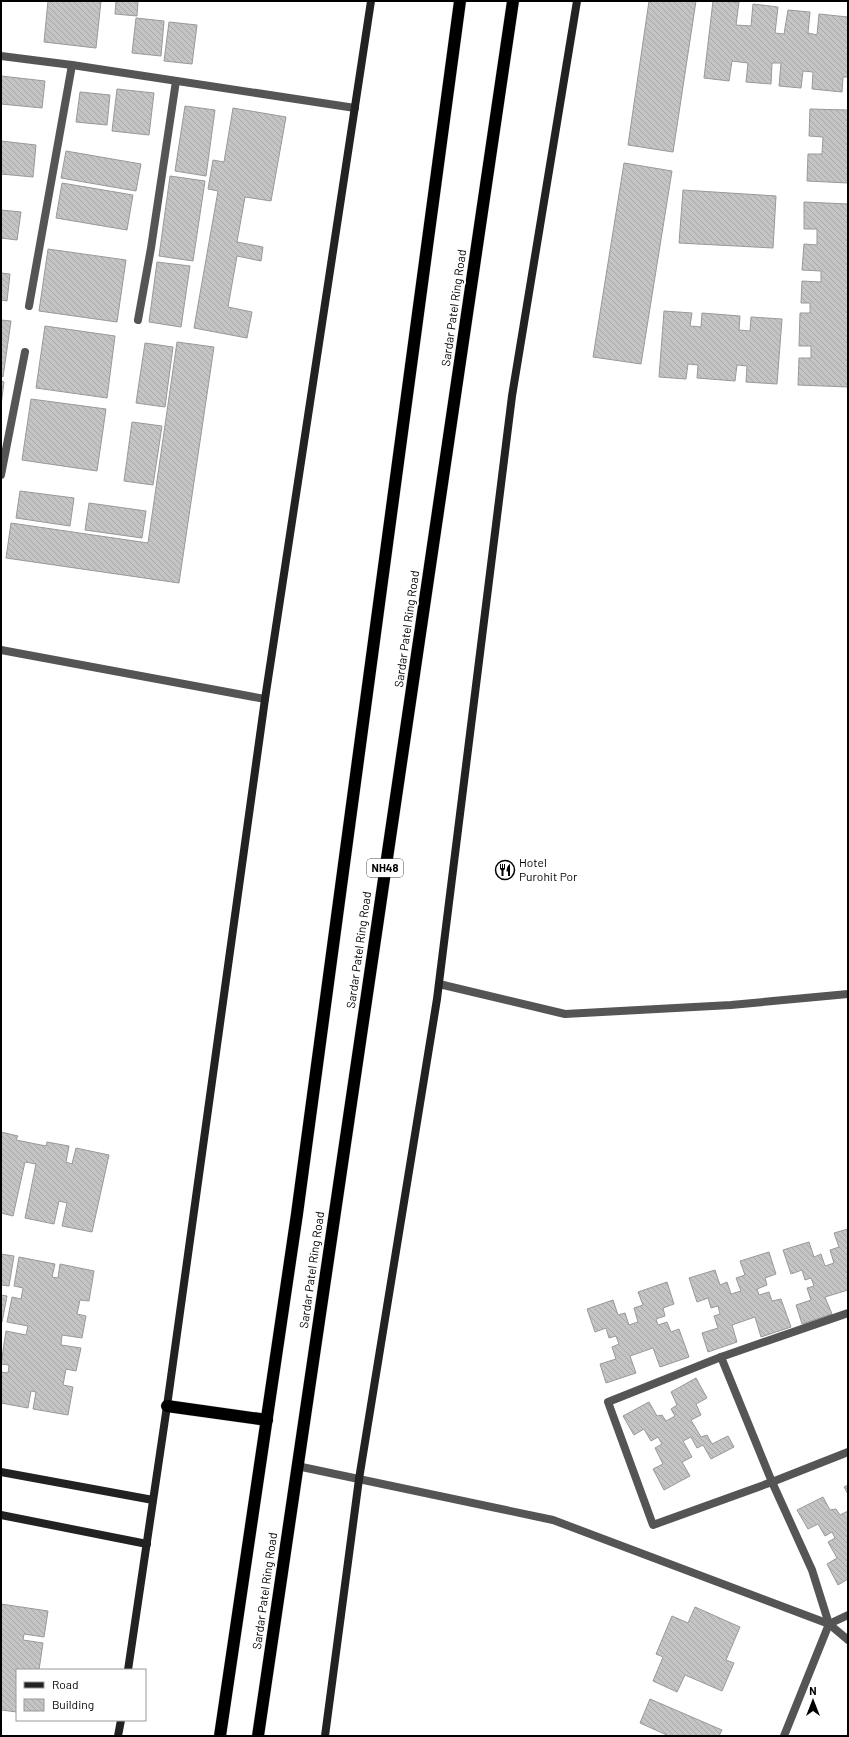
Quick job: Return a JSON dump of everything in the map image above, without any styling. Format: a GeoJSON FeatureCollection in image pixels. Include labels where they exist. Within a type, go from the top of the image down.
{"type":"FeatureCollection","features":[{"type":"Feature","properties":{"kind":"highway","name":"Sardar Patel Ring Road"},"geometry":{"type":"LineString","coordinates":[[220,1736],[297,1214],[460,1]]}},
{"type":"Feature","properties":{"kind":"highway","name":"Sardar Patel Ring Road"},"geometry":{"type":"LineString","coordinates":[[258,1736],[513,1]]}},
{"type":"Feature","properties":{"kind":"highway"},"geometry":{"type":"LineString","coordinates":[[167,1406],[267,1420]]}},
{"type":"Feature","properties":{"kind":"street"},"geometry":{"type":"LineString","coordinates":[[128,1669],[167,1406],[266,699],[371,1]]}},
{"type":"Feature","properties":{"kind":"street"},"geometry":{"type":"LineString","coordinates":[[325,1736],[359,1480],[439,984],[512,396],[577,1]]}},
{"type":"Feature","properties":{"kind":"street"},"geometry":{"type":"LineString","coordinates":[[1,56],[72,65],[355,108]]}},
{"type":"Feature","properties":{"kind":"street"},"geometry":{"type":"LineString","coordinates":[[30,306],[72,65]]}},
{"type":"Feature","properties":{"kind":"street"},"geometry":{"type":"LineString","coordinates":[[138,320],[151,248],[176,81]]}},
{"type":"Feature","properties":{"kind":"street"},"geometry":{"type":"LineString","coordinates":[[1,475],[25,352]]}},
{"type":"Feature","properties":{"kind":"street"},"geometry":{"type":"LineString","coordinates":[[1,650],[266,699]]}},
{"type":"Feature","properties":{"kind":"street"},"geometry":{"type":"LineString","coordinates":[[439,984],[565,1014],[730,1005],[848,994]]}},
{"type":"Feature","properties":{"kind":"street"},"geometry":{"type":"LineString","coordinates":[[848,1313],[721,1357],[608,1402],[653,1525],[772,1482],[848,1452]]}},
{"type":"Feature","properties":{"kind":"street"},"geometry":{"type":"LineString","coordinates":[[721,1357],[772,1482],[812,1570],[829,1624],[784,1736]]}},
{"type":"Feature","properties":{"kind":"street"},"geometry":{"type":"LineString","coordinates":[[298,1466],[552,1520],[829,1624],[848,1640]]}},
{"type":"Feature","properties":{"kind":"street"},"geometry":{"type":"LineString","coordinates":[[1,1472],[153,1500]]}},
{"type":"Feature","properties":{"kind":"street"},"geometry":{"type":"LineString","coordinates":[[1,1515],[147,1544]]}},
{"type":"Feature","properties":{"kind":"street"},"geometry":{"type":"LineString","coordinates":[[829,1624],[848,1615]]}},
{"type":"Feature","properties":{"kind":"street"},"geometry":{"type":"LineString","coordinates":[[118,1736],[120,1721]]}},
{"type":"Feature","properties":{"kind":"building"},"geometry":{"type":"Polygon","coordinates":[[[48,1],[101,1],[96,48],[44,42],[48,1]]]}},
{"type":"Feature","properties":{"kind":"building"},"geometry":{"type":"Polygon","coordinates":[[[116,1],[138,1],[137,16],[115,14],[116,1]]]}},
{"type":"Feature","properties":{"kind":"building"},"geometry":{"type":"Polygon","coordinates":[[[649,1],[696,1],[673,152],[628,145],[649,1]]]}},
{"type":"Feature","properties":{"kind":"building"},"geometry":{"type":"Polygon","coordinates":[[[713,1],[739,2],[736,25],[751,26],[753,4],[778,7],[775,33],[784,34],[788,10],[810,12],[808,33],[817,35],[819,14],[848,17],[848,77],[843,77],[842,92],[812,89],[813,72],[803,71],[801,88],[779,86],[781,63],[772,63],[771,84],[746,82],[748,63],[732,61],[729,81],[704,78],[713,1]]]}},
{"type":"Feature","properties":{"kind":"building"},"geometry":{"type":"Polygon","coordinates":[[[136,18],[164,21],[161,56],[132,53],[136,18]]]}},
{"type":"Feature","properties":{"kind":"building"},"geometry":{"type":"Polygon","coordinates":[[[169,22],[197,25],[192,64],[164,61],[169,22]]]}},
{"type":"Feature","properties":{"kind":"building"},"geometry":{"type":"Polygon","coordinates":[[[1,76],[45,81],[42,108],[1,104],[1,76]]]}},
{"type":"Feature","properties":{"kind":"building"},"geometry":{"type":"Polygon","coordinates":[[[117,89],[154,93],[149,135],[112,131],[117,89]]]}},
{"type":"Feature","properties":{"kind":"building"},"geometry":{"type":"Polygon","coordinates":[[[80,92],[110,95],[107,125],[76,122],[80,92]]]}},
{"type":"Feature","properties":{"kind":"building"},"geometry":{"type":"Polygon","coordinates":[[[185,106],[215,110],[206,176],[175,171],[185,106]]]}},
{"type":"Feature","properties":{"kind":"building"},"geometry":{"type":"Polygon","coordinates":[[[233,108],[286,117],[271,201],[245,197],[237,242],[263,247],[261,261],[237,256],[228,307],[252,312],[247,338],[194,328],[218,191],[208,189],[213,160],[224,162],[233,108]]]}},
{"type":"Feature","properties":{"kind":"building"},"geometry":{"type":"Polygon","coordinates":[[[810,109],[848,110],[848,183],[807,181],[808,154],[822,154],[823,137],[809,136],[810,109]]]}},
{"type":"Feature","properties":{"kind":"building"},"geometry":{"type":"Polygon","coordinates":[[[1,141],[36,145],[33,177],[1,174],[1,141]]]}},
{"type":"Feature","properties":{"kind":"building"},"geometry":{"type":"Polygon","coordinates":[[[66,151],[141,164],[136,191],[61,178],[66,151]]]}},
{"type":"Feature","properties":{"kind":"building"},"geometry":{"type":"Polygon","coordinates":[[[624,163],[672,171],[641,364],[593,357],[624,163]]]}},
{"type":"Feature","properties":{"kind":"building"},"geometry":{"type":"Polygon","coordinates":[[[170,176],[205,181],[193,261],[159,256],[170,176]]]}},
{"type":"Feature","properties":{"kind":"building"},"geometry":{"type":"Polygon","coordinates":[[[62,183],[133,195],[127,230],[56,218],[62,183]]]}},
{"type":"Feature","properties":{"kind":"building"},"geometry":{"type":"Polygon","coordinates":[[[683,190],[776,196],[773,248],[679,243],[683,190]]]}},
{"type":"Feature","properties":{"kind":"building"},"geometry":{"type":"Polygon","coordinates":[[[804,202],[848,204],[848,387],[798,385],[799,358],[811,358],[811,346],[799,346],[800,313],[810,313],[810,303],[801,303],[802,281],[821,282],[821,271],[802,270],[804,244],[817,245],[817,229],[804,229],[804,202]]]}},
{"type":"Feature","properties":{"kind":"building"},"geometry":{"type":"Polygon","coordinates":[[[1,210],[21,212],[17,240],[1,238],[1,210]]]}},
{"type":"Feature","properties":{"kind":"building"},"geometry":{"type":"Polygon","coordinates":[[[48,249],[126,260],[117,322],[39,311],[48,249]]]}},
{"type":"Feature","properties":{"kind":"building"},"geometry":{"type":"Polygon","coordinates":[[[157,262],[190,266],[181,327],[149,322],[157,262]]]}},
{"type":"Feature","properties":{"kind":"building"},"geometry":{"type":"Polygon","coordinates":[[[1,273],[10,274],[7,301],[1,300],[1,273]]]}},
{"type":"Feature","properties":{"kind":"building"},"geometry":{"type":"Polygon","coordinates":[[[664,311],[692,313],[690,326],[701,327],[702,313],[740,316],[739,330],[750,331],[751,317],[782,319],[777,384],[746,382],[747,366],[737,365],[735,381],[697,378],[698,365],[688,364],[686,379],[659,377],[664,311]]]}},
{"type":"Feature","properties":{"kind":"building"},"geometry":{"type":"Polygon","coordinates":[[[1,320],[11,321],[3,377],[1,376],[1,320]]]}},
{"type":"Feature","properties":{"kind":"building"},"geometry":{"type":"Polygon","coordinates":[[[45,326],[115,336],[107,398],[36,388],[45,326]]]}},
{"type":"Feature","properties":{"kind":"building"},"geometry":{"type":"Polygon","coordinates":[[[177,342],[214,347],[179,583],[6,558],[11,523],[148,543],[177,342]]]}},
{"type":"Feature","properties":{"kind":"building"},"geometry":{"type":"Polygon","coordinates":[[[145,343],[173,347],[165,407],[136,403],[145,343]]]}},
{"type":"Feature","properties":{"kind":"building"},"geometry":{"type":"Polygon","coordinates":[[[1,381],[4,382],[1,406],[1,381]]]}},
{"type":"Feature","properties":{"kind":"building"},"geometry":{"type":"Polygon","coordinates":[[[31,399],[106,409],[97,471],[22,460],[31,399]]]}},
{"type":"Feature","properties":{"kind":"building"},"geometry":{"type":"Polygon","coordinates":[[[132,422],[162,426],[153,485],[124,481],[132,422]]]}},
{"type":"Feature","properties":{"kind":"building"},"geometry":{"type":"Polygon","coordinates":[[[20,491],[74,498],[70,526],[16,518],[20,491]]]}},
{"type":"Feature","properties":{"kind":"building"},"geometry":{"type":"Polygon","coordinates":[[[89,503],[146,511],[142,538],[85,530],[89,503]]]}},
{"type":"Feature","properties":{"kind":"building"},"geometry":{"type":"Polygon","coordinates":[[[1,1132],[18,1136],[16,1140],[46,1146],[47,1142],[69,1146],[66,1162],[72,1164],[76,1148],[109,1155],[92,1232],[62,1226],[67,1203],[59,1201],[54,1224],[25,1218],[36,1164],[25,1162],[13,1216],[1,1213],[1,1132]]]}},
{"type":"Feature","properties":{"kind":"building"},"geometry":{"type":"Polygon","coordinates":[[[848,1229],[848,1290],[825,1297],[832,1314],[802,1324],[796,1305],[811,1300],[807,1288],[814,1286],[811,1278],[805,1280],[802,1270],[791,1274],[783,1250],[809,1242],[814,1257],[821,1254],[825,1266],[834,1263],[830,1250],[839,1247],[834,1233],[848,1229]]]}},
{"type":"Feature","properties":{"kind":"building"},"geometry":{"type":"Polygon","coordinates":[[[769,1252],[776,1274],[765,1278],[767,1285],[757,1289],[759,1295],[769,1292],[772,1301],[781,1299],[791,1327],[761,1337],[755,1317],[732,1325],[737,1342],[708,1352],[702,1333],[718,1328],[714,1316],[720,1314],[718,1306],[711,1308],[708,1298],[697,1302],[689,1278],[715,1270],[720,1285],[727,1282],[731,1294],[741,1291],[736,1278],[745,1275],[740,1261],[769,1252]]]}},
{"type":"Feature","properties":{"kind":"building"},"geometry":{"type":"Polygon","coordinates":[[[1,1254],[14,1256],[9,1286],[1,1285],[1,1254]]]}},
{"type":"Feature","properties":{"kind":"building"},"geometry":{"type":"Polygon","coordinates":[[[19,1257],[55,1264],[52,1277],[58,1278],[60,1264],[94,1271],[89,1301],[80,1300],[77,1314],[86,1316],[82,1338],[62,1335],[61,1345],[81,1348],[76,1371],[66,1369],[63,1385],[73,1387],[68,1415],[33,1409],[36,1392],[31,1391],[28,1408],[1,1403],[1,1372],[8,1373],[9,1365],[1,1364],[6,1331],[26,1335],[28,1326],[7,1322],[12,1297],[21,1299],[23,1288],[14,1286],[19,1257]]]}},
{"type":"Feature","properties":{"kind":"building"},"geometry":{"type":"Polygon","coordinates":[[[667,1282],[674,1304],[663,1308],[665,1316],[656,1319],[658,1325],[667,1322],[671,1332],[679,1329],[689,1357],[660,1367],[653,1348],[630,1356],[636,1373],[606,1383],[600,1364],[616,1359],[612,1347],[619,1344],[616,1336],[609,1338],[606,1328],[595,1332],[587,1309],[613,1300],[618,1315],[625,1313],[629,1325],[638,1322],[634,1308],[643,1305],[638,1292],[667,1282]]]}},
{"type":"Feature","properties":{"kind":"building"},"geometry":{"type":"Polygon","coordinates":[[[1,1295],[7,1296],[2,1322],[1,1322],[1,1295]]]}},
{"type":"Feature","properties":{"kind":"building"},"geometry":{"type":"Polygon","coordinates":[[[696,1378],[707,1398],[696,1404],[701,1415],[691,1420],[701,1437],[707,1435],[712,1444],[728,1436],[734,1447],[711,1459],[703,1445],[697,1448],[691,1437],[683,1441],[692,1457],[682,1462],[690,1476],[664,1490],[653,1469],[663,1464],[655,1448],[662,1444],[658,1437],[651,1441],[644,1429],[634,1435],[623,1416],[649,1402],[657,1416],[662,1415],[666,1421],[675,1416],[671,1409],[677,1405],[671,1392],[696,1378]]]}},
{"type":"Feature","properties":{"kind":"building"},"geometry":{"type":"Polygon","coordinates":[[[848,1485],[848,1494],[844,1487],[848,1485]]]}},
{"type":"Feature","properties":{"kind":"building"},"geometry":{"type":"Polygon","coordinates":[[[823,1497],[830,1510],[836,1509],[840,1515],[848,1511],[848,1579],[838,1585],[827,1564],[837,1558],[828,1542],[835,1538],[832,1532],[825,1536],[818,1524],[808,1529],[797,1510],[823,1497]]]}},
{"type":"Feature","properties":{"kind":"building"},"geometry":{"type":"Polygon","coordinates":[[[1,1604],[48,1611],[44,1637],[24,1634],[23,1640],[43,1643],[39,1669],[16,1669],[16,1712],[1,1710],[1,1604]]]}},
{"type":"Feature","properties":{"kind":"building"},"geometry":{"type":"Polygon","coordinates":[[[695,1607],[740,1627],[726,1660],[734,1663],[722,1691],[685,1675],[677,1692],[653,1681],[663,1657],[656,1654],[672,1616],[688,1623],[695,1607]]]}},
{"type":"Feature","properties":{"kind":"building"},"geometry":{"type":"Polygon","coordinates":[[[650,1699],[722,1730],[719,1736],[669,1736],[640,1723],[650,1699]]]}},
{"type":"Feature","properties":{"kind":"place","name":"Hotel Purohit Por"},"geometry":{"type":"Point","coordinates":[505,870]}}]}
